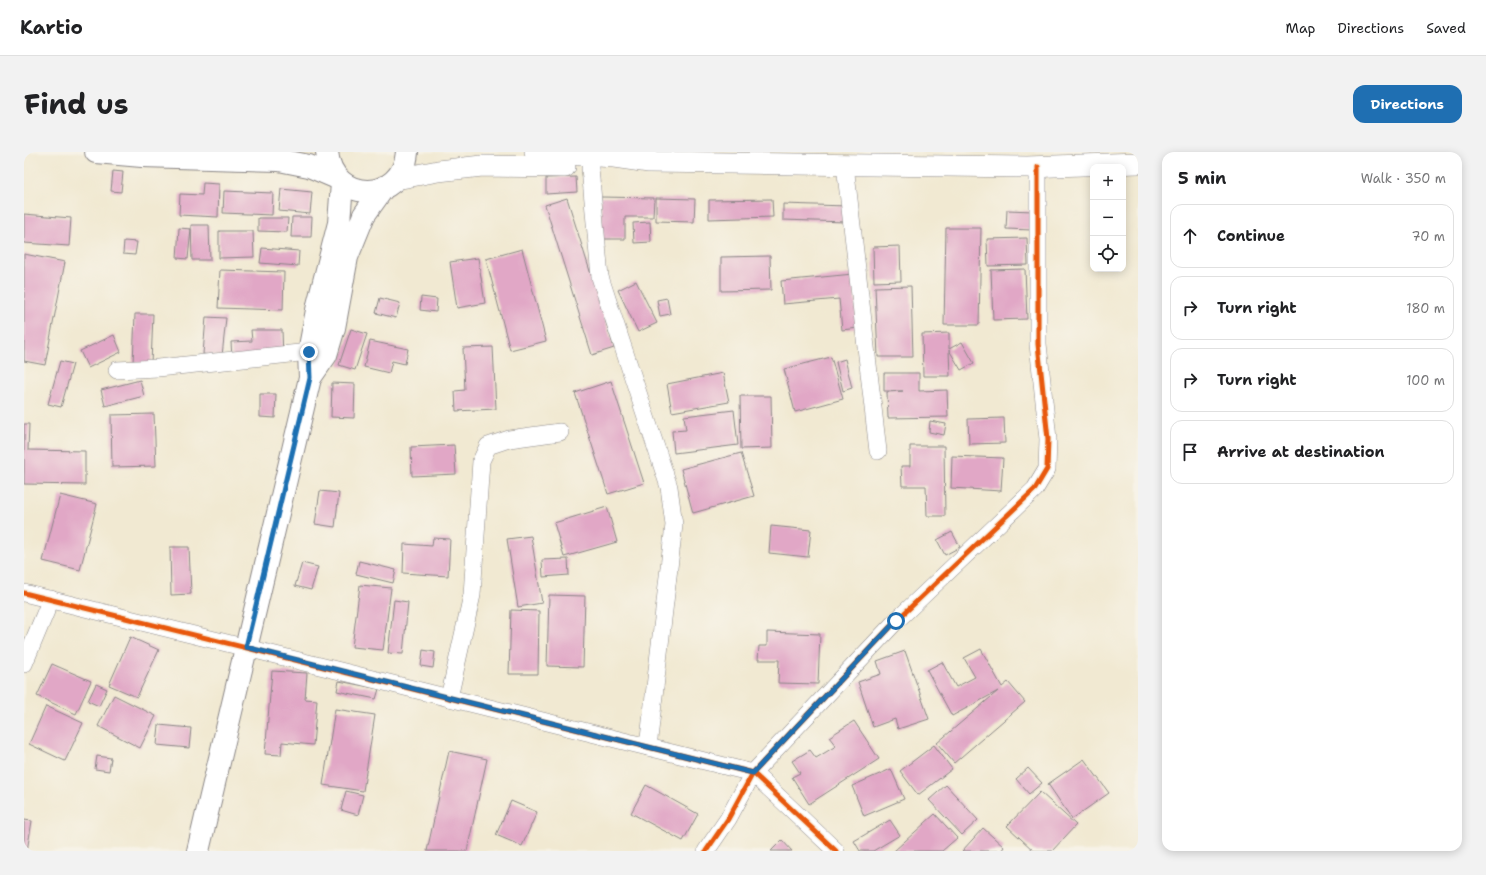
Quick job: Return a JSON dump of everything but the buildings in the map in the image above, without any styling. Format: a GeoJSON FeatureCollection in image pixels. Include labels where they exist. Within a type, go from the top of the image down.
{"type":"FeatureCollection","features":[{"type":"Feature","properties":{"kind":"main road"},"geometry":{"type":"LineString","coordinates":[[96,152],[142,156],[278,160],[309,166],[340,180]]}},
{"type":"Feature","properties":{"kind":"main road"},"geometry":{"type":"LineString","coordinates":[[327,152],[330,165],[340,180],[348,187],[363,191],[370,191],[390,183]]}},
{"type":"Feature","properties":{"kind":"main road"},"geometry":{"type":"LineString","coordinates":[[310,378],[326,355],[334,328],[347,257],[364,215],[404,166],[407,152]]}},
{"type":"Feature","properties":{"kind":"main road"},"geometry":{"type":"LineString","coordinates":[[198,851],[310,378],[309,352],[318,305],[339,223],[340,180]]}},
{"type":"Feature","properties":{"kind":"street"},"geometry":{"type":"LineString","coordinates":[[535,152],[614,157],[649,162],[845,165],[917,159],[1038,166],[1138,163]]}},
{"type":"Feature","properties":{"kind":"street"},"geometry":{"type":"LineString","coordinates":[[390,183],[438,171],[482,166],[590,168],[613,167],[649,162]]}},
{"type":"Feature","properties":{"kind":"street"},"geometry":{"type":"LineString","coordinates":[[845,165],[878,451]]}},
{"type":"Feature","properties":{"kind":"street"},"geometry":{"type":"LineString","coordinates":[[706,851],[728,819],[753,773],[896,621],[1035,489],[1047,469],[1048,439],[1038,344],[1038,166]]}},
{"type":"Feature","properties":{"kind":"street"},"geometry":{"type":"LineString","coordinates":[[590,168],[600,277],[669,487],[674,525],[648,747]]}},
{"type":"Feature","properties":{"kind":"street"},"geometry":{"type":"LineString","coordinates":[[117,370],[158,368],[309,352]]}},
{"type":"Feature","properties":{"kind":"street"},"geometry":{"type":"LineString","coordinates":[[449,698],[472,595],[481,461],[488,446],[509,439],[560,432]]}},
{"type":"Feature","properties":{"kind":"street"},"geometry":{"type":"LineString","coordinates":[[24,593],[753,773],[836,851]]}},
{"type":"Feature","properties":{"kind":"street"},"geometry":{"type":"LineString","coordinates":[[24,664],[51,599]]}},
{"type":"Feature","properties":{"kind":"cycle path"},"geometry":{"type":"LineString","coordinates":[[706,851],[728,819],[753,773],[896,621],[1035,489],[1047,469],[1048,439],[1038,344],[1038,167]]}},
{"type":"Feature","properties":{"kind":"cycle path"},"geometry":{"type":"LineString","coordinates":[[24,593],[753,773],[836,851]]}},
{"type":"Feature","properties":{"kind":"route"},"geometry":{"type":"LineString","coordinates":[[309,352],[310,378],[246,647],[753,773],[896,621]]}}]}
